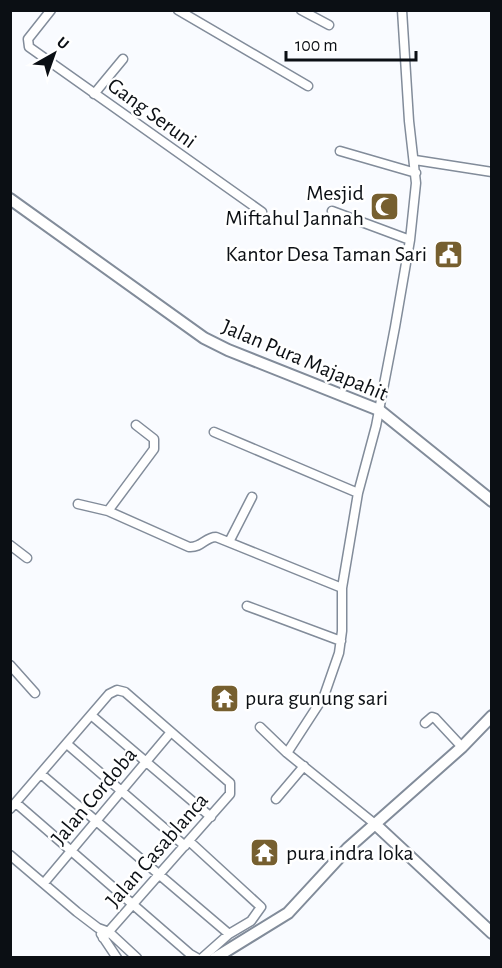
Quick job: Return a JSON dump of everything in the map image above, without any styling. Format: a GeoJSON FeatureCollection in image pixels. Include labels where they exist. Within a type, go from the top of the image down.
{"type":"FeatureCollection","features":[{"type":"Feature","properties":{"kind":"street","name":"Gang Seruni"},"geometry":{"type":"LineString","coordinates":[[51,10],[29,38],[28,46],[262,212]]}},
{"type":"Feature","properties":{"kind":"street"},"geometry":{"type":"LineString","coordinates":[[178,10],[308,86]]}},
{"type":"Feature","properties":{"kind":"street"},"geometry":{"type":"LineString","coordinates":[[301,10],[329,25]]}},
{"type":"Feature","properties":{"kind":"street"},"geometry":{"type":"LineString","coordinates":[[287,753],[324,696],[333,674],[341,641],[342,588],[358,493],[379,410],[410,240],[416,173],[409,121],[402,10]]}},
{"type":"Feature","properties":{"kind":"street"},"geometry":{"type":"LineString","coordinates":[[94,94],[123,59]]}},
{"type":"Feature","properties":{"kind":"street"},"geometry":{"type":"LineString","coordinates":[[340,151],[416,173]]}},
{"type":"Feature","properties":{"kind":"street"},"geometry":{"type":"LineString","coordinates":[[415,160],[492,172]]}},
{"type":"Feature","properties":{"kind":"street","name":"Jalan Pura Majapahit"},"geometry":{"type":"LineString","coordinates":[[10,199],[204,338],[228,350],[379,410],[492,501]]}},
{"type":"Feature","properties":{"kind":"street"},"geometry":{"type":"LineString","coordinates":[[332,210],[410,240]]}},
{"type":"Feature","properties":{"kind":"street"},"geometry":{"type":"LineString","coordinates":[[108,511],[154,449],[154,440],[136,425]]}},
{"type":"Feature","properties":{"kind":"street"},"geometry":{"type":"LineString","coordinates":[[214,432],[358,493]]}},
{"type":"Feature","properties":{"kind":"street"},"geometry":{"type":"LineString","coordinates":[[229,542],[252,497]]}},
{"type":"Feature","properties":{"kind":"street"},"geometry":{"type":"LineString","coordinates":[[78,504],[108,511],[189,547],[203,545],[213,537],[229,542],[342,588]]}},
{"type":"Feature","properties":{"kind":"street"},"geometry":{"type":"LineString","coordinates":[[10,545],[27,558]]}},
{"type":"Feature","properties":{"kind":"street"},"geometry":{"type":"LineString","coordinates":[[247,606],[341,641]]}},
{"type":"Feature","properties":{"kind":"street"},"geometry":{"type":"LineString","coordinates":[[10,665],[35,693]]}},
{"type":"Feature","properties":{"kind":"street"},"geometry":{"type":"LineString","coordinates":[[171,732],[125,692],[117,690],[110,693],[13,806],[71,850],[190,954],[197,957]]}},
{"type":"Feature","properties":{"kind":"street"},"geometry":{"type":"LineString","coordinates":[[91,715],[210,817]]}},
{"type":"Feature","properties":{"kind":"street"},"geometry":{"type":"LineString","coordinates":[[215,957],[282,918],[348,848],[462,747],[492,716]]}},
{"type":"Feature","properties":{"kind":"street"},"geometry":{"type":"LineString","coordinates":[[425,723],[432,717],[435,718],[462,747]]}},
{"type":"Feature","properties":{"kind":"street"},"geometry":{"type":"LineString","coordinates":[[260,727],[287,753],[375,824],[492,933]]}},
{"type":"Feature","properties":{"kind":"street","name":"Jalan Cordoba"},"geometry":{"type":"LineString","coordinates":[[44,883],[95,822],[125,794],[146,762],[171,732]]}},
{"type":"Feature","properties":{"kind":"street","name":"Jalan Casablanca"},"geometry":{"type":"LineString","coordinates":[[106,935],[135,907],[158,875],[231,793],[230,783],[171,732]]}},
{"type":"Feature","properties":{"kind":"street"},"geometry":{"type":"LineString","coordinates":[[67,744],[258,903],[261,909],[254,918],[229,934],[202,957]]}},
{"type":"Feature","properties":{"kind":"street"},"geometry":{"type":"LineString","coordinates":[[276,800],[304,766]]}},
{"type":"Feature","properties":{"kind":"street"},"geometry":{"type":"LineString","coordinates":[[41,774],[229,934]]}},
{"type":"Feature","properties":{"kind":"street"},"geometry":{"type":"LineString","coordinates":[[10,855],[106,935],[137,957]]}},
{"type":"Feature","properties":{"kind":"street"},"geometry":{"type":"LineString","coordinates":[[106,935],[117,957]]}},
{"type":"Feature","properties":{"kind":"place","name":"Mesjid Miftahul Jannah"},"geometry":{"type":"Point","coordinates":[385,206]}},
{"type":"Feature","properties":{"kind":"place","name":"Kantor Desa Taman Sari"},"geometry":{"type":"Point","coordinates":[448,254]}},
{"type":"Feature","properties":{"kind":"place","name":"pura gunung sari"},"geometry":{"type":"Point","coordinates":[224,698]}},
{"type":"Feature","properties":{"kind":"place","name":"pura indra loka"},"geometry":{"type":"Point","coordinates":[265,853]}}]}
